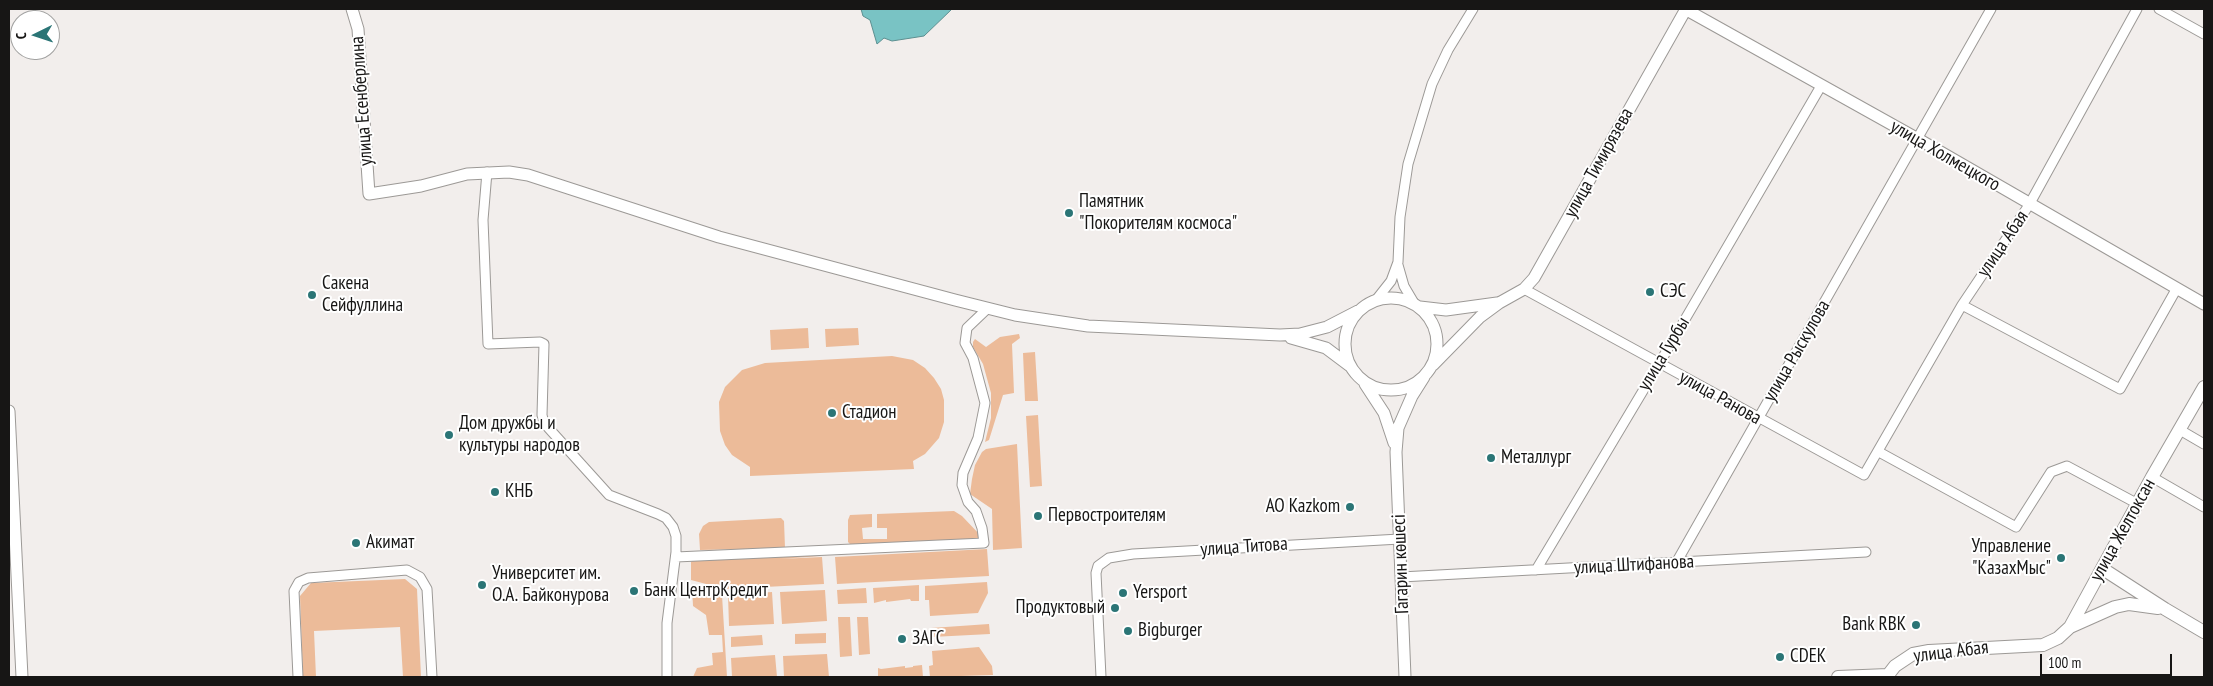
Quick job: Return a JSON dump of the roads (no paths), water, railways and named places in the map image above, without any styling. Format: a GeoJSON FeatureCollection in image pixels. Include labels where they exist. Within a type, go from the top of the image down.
{"type":"FeatureCollection","features":[{"type":"Feature","properties":{"kind":"main road","name":"улица Желтоксан"},"geometry":{"type":"LineString","coordinates":[[2022,645],[2043,644],[2058,638],[2070,627],[2152,477],[2204,387]]}},
{"type":"Feature","properties":{"kind":"main road"},"geometry":{"type":"LineString","coordinates":[[2103,569],[2204,632]]}},
{"type":"Feature","properties":{"kind":"main road"},"geometry":{"type":"LineString","coordinates":[[2070,627],[2122,605],[2142,605],[2165,609]]}},
{"type":"Feature","properties":{"kind":"main road","name":"улица Абая"},"geometry":{"type":"LineString","coordinates":[[1888,676],[1895,666],[1913,654],[1929,651],[2022,645]]}},
{"type":"Feature","properties":{"kind":"main road"},"geometry":{"type":"LineString","coordinates":[[1838,677],[1888,676]]}},
{"type":"Feature","properties":{"kind":"street","name":"улица Есенберлина"},"geometry":{"type":"LineString","coordinates":[[352,9],[358,29],[369,194],[487,172]]}},
{"type":"Feature","properties":{"kind":"street"},"geometry":{"type":"LineString","coordinates":[[1433,365],[1438,349],[1436,332],[1430,317],[1417,305],[1404,286],[1398,262],[1400,217],[1408,164],[1432,84],[1448,50],[1473,9]]}},
{"type":"Feature","properties":{"kind":"street","name":"улица Холмецкого"},"geometry":{"type":"LineString","coordinates":[[1686,9],[1821,86],[1918,138],[2204,304]]}},
{"type":"Feature","properties":{"kind":"street","name":"улица Тимирязева"},"geometry":{"type":"LineString","coordinates":[[1498,303],[1524,289],[1534,278],[1686,9]]}},
{"type":"Feature","properties":{"kind":"street","name":"улица Рыскулова"},"geometry":{"type":"LineString","coordinates":[[1676,563],[1991,9]]}},
{"type":"Feature","properties":{"kind":"street","name":"улица Абая"},"geometry":{"type":"LineString","coordinates":[[1864,475],[1879,452],[1962,305],[2029,204],[2137,9]]}},
{"type":"Feature","properties":{"kind":"street"},"geometry":{"type":"LineString","coordinates":[[2159,9],[2204,34]]}},
{"type":"Feature","properties":{"kind":"street","name":"улица Гурбы"},"geometry":{"type":"LineString","coordinates":[[1536,570],[1821,86]]}},
{"type":"Feature","properties":{"kind":"street"},"geometry":{"type":"LineString","coordinates":[[667,677],[667,623],[676,557],[675,531],[666,518],[608,495],[544,423],[542,415],[544,344],[540,342],[488,344],[483,220],[487,172],[508,172],[528,175],[719,236],[1015,315],[1088,326],[1280,335],[1300,334],[1327,327],[1376,300],[1391,281],[1398,262]]}},
{"type":"Feature","properties":{"kind":"street"},"geometry":{"type":"LineString","coordinates":[[1962,305],[2120,389],[2177,288]]}},
{"type":"Feature","properties":{"kind":"street","name":"улица Ранова"},"geometry":{"type":"LineString","coordinates":[[1524,289],[1758,419],[1864,475]]}},
{"type":"Feature","properties":{"kind":"street"},"geometry":{"type":"LineString","coordinates":[[1376,300],[1397,297],[1417,305],[1446,310],[1498,303]]}},
{"type":"Feature","properties":{"kind":"street"},"geometry":{"type":"LineString","coordinates":[[1396,452],[1398,428],[1412,396],[1424,377],[1463,333],[1498,303]]}},
{"type":"Feature","properties":{"kind":"street"},"geometry":{"type":"LineString","coordinates":[[676,557],[984,543],[982,528],[976,511],[968,502],[962,485],[963,473],[978,438],[985,403],[973,358],[965,343],[967,328],[988,308]]}},
{"type":"Feature","properties":{"kind":"street"},"geometry":{"type":"LineString","coordinates":[[1351,366],[1345,348],[1345,337],[1352,319],[1358,311]]}},
{"type":"Feature","properties":{"kind":"street"},"geometry":{"type":"LineString","coordinates":[[1280,335],[1326,348],[1351,366],[1384,413],[1396,452]]}},
{"type":"Feature","properties":{"kind":"street"},"geometry":{"type":"LineString","coordinates":[[1362,380],[1378,388],[1398,390],[1408,388],[1424,377]]}},
{"type":"Feature","properties":{"kind":"street"},"geometry":{"type":"LineString","coordinates":[[9,411],[22,677]]}},
{"type":"Feature","properties":{"kind":"street"},"geometry":{"type":"LineString","coordinates":[[2180,430],[2204,444]]}},
{"type":"Feature","properties":{"kind":"street","name":"Гагарин көшесі"},"geometry":{"type":"LineString","coordinates":[[1396,452],[1406,677]]}},
{"type":"Feature","properties":{"kind":"street"},"geometry":{"type":"LineString","coordinates":[[1879,452],[2016,527],[2051,472],[2067,466],[2138,504]]}},
{"type":"Feature","properties":{"kind":"street"},"geometry":{"type":"LineString","coordinates":[[2152,477],[2204,507]]}},
{"type":"Feature","properties":{"kind":"street","name":"улица Титова"},"geometry":{"type":"LineString","coordinates":[[1101,677],[1096,573],[1103,561],[1116,556],[1133,554],[1400,539]]}},
{"type":"Feature","properties":{"kind":"street","name":"улица Штифанова"},"geometry":{"type":"LineString","coordinates":[[1401,576],[1866,552]]}},
{"type":"Feature","properties":{"kind":"street"},"geometry":{"type":"LineString","coordinates":[[298,677],[294,591],[299,582],[308,578],[407,570],[420,577],[426,589],[432,677]]}},
{"type":"Feature","properties":{"kind":"water"},"geometry":{"type":"Polygon","coordinates":[[[861,9],[952,9],[924,36],[892,41],[884,38],[877,44],[870,20],[863,16],[861,9]]]}},
{"type":"Feature","properties":{"kind":"place","name":"Памятник \"Покорителям космоса\""},"geometry":{"type":"Point","coordinates":[1069,213]}},
{"type":"Feature","properties":{"kind":"place","name":"СЭС"},"geometry":{"type":"Point","coordinates":[1650,292]}},
{"type":"Feature","properties":{"kind":"place","name":"Сакена Сейфуллина"},"geometry":{"type":"Point","coordinates":[312,295]}},
{"type":"Feature","properties":{"kind":"place","name":"Стадион"},"geometry":{"type":"Point","coordinates":[832,413]}},
{"type":"Feature","properties":{"kind":"place","name":"Дом дружбы и культуры народов"},"geometry":{"type":"Point","coordinates":[449,435]}},
{"type":"Feature","properties":{"kind":"place","name":"Металлург"},"geometry":{"type":"Point","coordinates":[1491,458]}},
{"type":"Feature","properties":{"kind":"place","name":"КНБ"},"geometry":{"type":"Point","coordinates":[495,492]}},
{"type":"Feature","properties":{"kind":"place","name":"AO Kazkom"},"geometry":{"type":"Point","coordinates":[1350,507]}},
{"type":"Feature","properties":{"kind":"place","name":"Первостроителям"},"geometry":{"type":"Point","coordinates":[1038,516]}},
{"type":"Feature","properties":{"kind":"place","name":"Акимат"},"geometry":{"type":"Point","coordinates":[356,543]}},
{"type":"Feature","properties":{"kind":"place","name":"Управление \"КазахМыс\""},"geometry":{"type":"Point","coordinates":[2061,558]}},
{"type":"Feature","properties":{"kind":"place","name":"Университет им. О.А. Байконурова"},"geometry":{"type":"Point","coordinates":[482,585]}},
{"type":"Feature","properties":{"kind":"place","name":"Банк ЦентрКредит"},"geometry":{"type":"Point","coordinates":[634,591]}},
{"type":"Feature","properties":{"kind":"place","name":"Yersport"},"geometry":{"type":"Point","coordinates":[1123,593]}},
{"type":"Feature","properties":{"kind":"place","name":"Продуктовый"},"geometry":{"type":"Point","coordinates":[1115,608]}},
{"type":"Feature","properties":{"kind":"place","name":"Bank RBK"},"geometry":{"type":"Point","coordinates":[1916,625]}},
{"type":"Feature","properties":{"kind":"place","name":"Bigburger"},"geometry":{"type":"Point","coordinates":[1128,631]}},
{"type":"Feature","properties":{"kind":"place","name":"ЗАГС"},"geometry":{"type":"Point","coordinates":[902,639]}},
{"type":"Feature","properties":{"kind":"place","name":"CDEK"},"geometry":{"type":"Point","coordinates":[1780,657]}}]}
